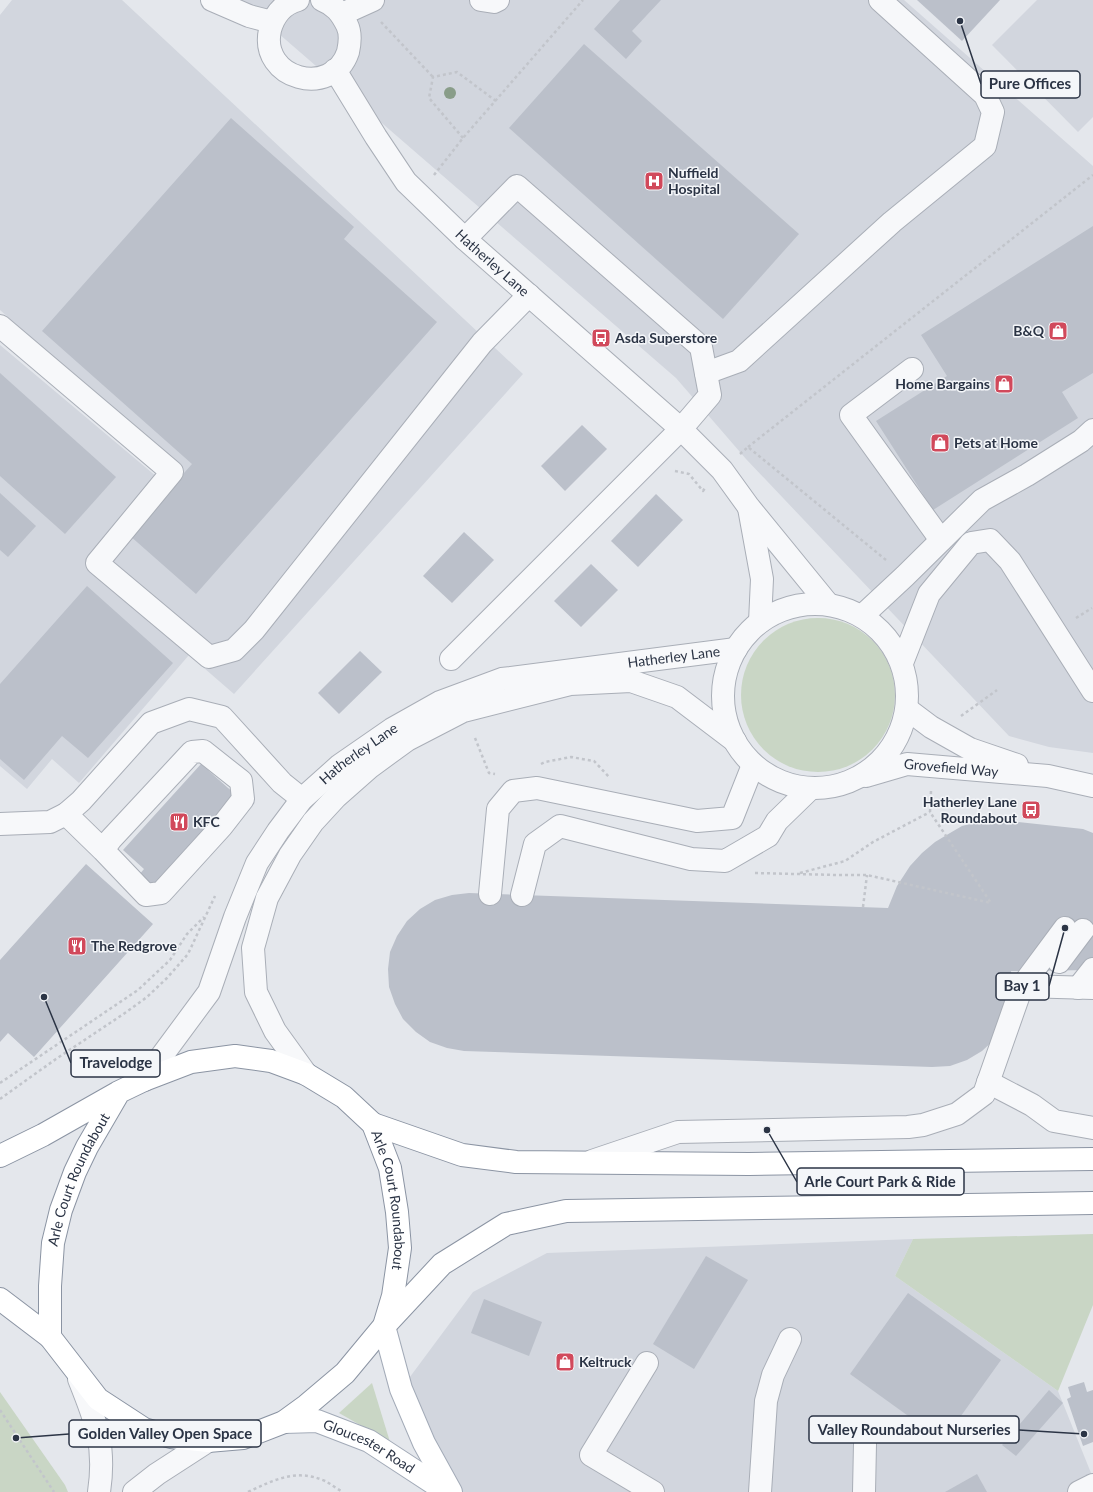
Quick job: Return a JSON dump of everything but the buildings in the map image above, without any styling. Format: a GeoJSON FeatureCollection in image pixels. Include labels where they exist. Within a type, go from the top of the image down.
{"type":"FeatureCollection","features":[{"type":"Feature","properties":{"kind":"main road","name":"Arle Court Roundabout"},"geometry":{"type":"LineString","coordinates":[[235,1056],[270,1061],[306,1074],[344,1097],[373,1124],[390,1168],[397,1212],[400,1248],[393,1296],[384,1326],[345,1373],[306,1406],[284,1422],[243,1438],[208,1441],[171,1438],[144,1429],[98,1399],[50,1337],[52,1244],[61,1210],[87,1147],[119,1092],[144,1080],[191,1062],[235,1056]]}},
{"type":"Feature","properties":{"kind":"main road"},"geometry":{"type":"LineString","coordinates":[[0,1156],[43,1135],[119,1092]]}},
{"type":"Feature","properties":{"kind":"main road"},"geometry":{"type":"LineString","coordinates":[[373,1124],[462,1155],[516,1162],[749,1164],[1093,1160]]}},
{"type":"Feature","properties":{"kind":"main road"},"geometry":{"type":"LineString","coordinates":[[384,1326],[442,1264],[506,1224],[566,1211],[1093,1203]]}},
{"type":"Feature","properties":{"kind":"main road"},"geometry":{"type":"LineString","coordinates":[[0,1299],[50,1337]]}},
{"type":"Feature","properties":{"kind":"main road","name":"Gloucester Road"},"geometry":{"type":"LineString","coordinates":[[384,1326],[401,1389],[424,1442],[451,1492]]}},
{"type":"Feature","properties":{"kind":"main road","name":"Gloucester Road"},"geometry":{"type":"LineString","coordinates":[[284,1422],[317,1422],[369,1441],[447,1492]]}},
{"type":"Feature","properties":{"kind":"street"},"geometry":{"type":"LineString","coordinates":[[212,0],[249,16],[272,22]]}},
{"type":"Feature","properties":{"kind":"street"},"geometry":{"type":"LineString","coordinates":[[298,0],[291,2],[280,11],[272,22],[269,36],[270,49],[276,61],[285,71],[297,77],[310,79],[323,77],[335,70],[345,59],[350,44],[349,28],[342,14],[332,4],[322,0]]}},
{"type":"Feature","properties":{"kind":"street"},"geometry":{"type":"LineString","coordinates":[[480,0],[494,2],[498,0]]}},
{"type":"Feature","properties":{"kind":"street"},"geometry":{"type":"LineString","coordinates":[[706,373],[739,361],[892,222],[985,146],[993,112],[985,95],[880,0]]}},
{"type":"Feature","properties":{"kind":"street"},"geometry":{"type":"LineString","coordinates":[[342,14],[368,2]]}},
{"type":"Feature","properties":{"kind":"street","name":"Hatherley Lane"},"geometry":{"type":"LineString","coordinates":[[335,70],[376,137],[406,182],[465,239],[682,429],[722,470],[748,506],[828,604]]}},
{"type":"Feature","properties":{"kind":"street"},"geometry":{"type":"LineString","coordinates":[[451,659],[682,429],[710,395],[701,347],[517,186],[465,239]]}},
{"type":"Feature","properties":{"kind":"street"},"geometry":{"type":"LineString","coordinates":[[0,326],[172,472],[98,563],[209,657],[234,650],[254,630],[482,343],[529,295]]}},
{"type":"Feature","properties":{"kind":"street"},"geometry":{"type":"LineString","coordinates":[[912,369],[851,415],[940,540]]}},
{"type":"Feature","properties":{"kind":"street"},"geometry":{"type":"LineString","coordinates":[[862,616],[982,500],[1027,475],[1081,441],[1093,430]]}},
{"type":"Feature","properties":{"kind":"street","name":"Hatherley Lane"},"geometry":{"type":"LineString","coordinates":[[748,506],[762,579],[760,622]]}},
{"type":"Feature","properties":{"kind":"street"},"geometry":{"type":"LineString","coordinates":[[902,663],[929,594],[971,543],[990,540],[1010,561],[1093,691]]}},
{"type":"Feature","properties":{"kind":"street"},"geometry":{"type":"LineString","coordinates":[[804,604],[828,604],[846,609],[862,616],[886,637],[902,663],[907,686],[907,709],[898,738],[880,762],[855,779],[834,786],[811,788],[780,781],[754,765],[743,754],[735,741],[726,719],[723,695],[726,671],[736,649],[746,634],[760,622],[781,610],[804,604]]}},
{"type":"Feature","properties":{"kind":"street","name":"Hatherley Lane"},"geometry":{"type":"LineString","coordinates":[[144,1080],[209,992],[235,917],[257,863],[278,831],[302,799],[340,765],[392,729],[440,702],[502,679],[736,649]]}},
{"type":"Feature","properties":{"kind":"street","name":"Hatherley Lane"},"geometry":{"type":"LineString","coordinates":[[306,1074],[274,1031],[256,992],[253,948],[267,898],[290,855],[313,822],[336,797],[370,767],[407,740],[463,710],[570,684],[631,681],[677,697],[735,741]]}},
{"type":"Feature","properties":{"kind":"street"},"geometry":{"type":"LineString","coordinates":[[0,824],[50,822],[66,814],[81,801],[151,723],[189,709],[222,717],[282,783],[302,799]]}},
{"type":"Feature","properties":{"kind":"street","name":"Grovefield Way"},"geometry":{"type":"LineString","coordinates":[[907,709],[931,727],[970,749],[1048,776],[1093,786]]}},
{"type":"Feature","properties":{"kind":"street"},"geometry":{"type":"LineString","coordinates":[[66,814],[146,895],[161,893],[222,826],[243,799],[241,781],[203,751],[192,752],[111,839],[103,850]]}},
{"type":"Feature","properties":{"kind":"street","name":"Grovefield Way"},"geometry":{"type":"LineString","coordinates":[[855,779],[906,764],[1048,776]]}},
{"type":"Feature","properties":{"kind":"street"},"geometry":{"type":"LineString","coordinates":[[490,894],[498,809],[513,791],[537,788],[696,821],[732,818],[754,765]]}},
{"type":"Feature","properties":{"kind":"street"},"geometry":{"type":"LineString","coordinates":[[522,895],[535,844],[560,826],[691,858],[725,861],[768,836],[777,821],[811,788]]}},
{"type":"Feature","properties":{"kind":"street"},"geometry":{"type":"LineString","coordinates":[[1058,987],[1080,933]]}},
{"type":"Feature","properties":{"kind":"street"},"geometry":{"type":"LineString","coordinates":[[587,1163],[678,1132],[923,1126],[957,1114],[984,1094],[988,1082],[1058,987],[1080,933]]}},
{"type":"Feature","properties":{"kind":"street"},"geometry":{"type":"LineString","coordinates":[[1058,987],[1093,969]]}},
{"type":"Feature","properties":{"kind":"street"},"geometry":{"type":"LineString","coordinates":[[988,1082],[1032,1105],[1054,1121],[1093,1128]]}},
{"type":"Feature","properties":{"kind":"street"},"geometry":{"type":"LineString","coordinates":[[760,1492],[766,1401],[773,1375],[790,1339]]}},
{"type":"Feature","properties":{"kind":"street"},"geometry":{"type":"LineString","coordinates":[[647,1363],[591,1455],[653,1492]]}},
{"type":"Feature","properties":{"kind":"street"},"geometry":{"type":"LineString","coordinates":[[75,1370],[91,1410],[99,1437],[102,1456],[102,1473],[99,1492]]}},
{"type":"Feature","properties":{"kind":"street"},"geometry":{"type":"LineString","coordinates":[[134,1492],[157,1474],[208,1441]]}},
{"type":"Feature","properties":{"kind":"street"},"geometry":{"type":"LineString","coordinates":[[864,1492],[865,1444]]}},
{"type":"Feature","properties":{"kind":"street"},"geometry":{"type":"LineString","coordinates":[[1080,1492],[1093,1485]]}},
{"type":"Feature","properties":{"kind":"path"},"geometry":{"type":"LineString","coordinates":[[418,194],[463,138],[583,0]]}},
{"type":"Feature","properties":{"kind":"path"},"geometry":{"type":"LineString","coordinates":[[368,2],[433,76]]}},
{"type":"Feature","properties":{"kind":"path"},"geometry":{"type":"LineString","coordinates":[[433,76],[457,72],[496,101]]}},
{"type":"Feature","properties":{"kind":"path"},"geometry":{"type":"LineString","coordinates":[[433,76],[429,98],[463,138]]}},
{"type":"Feature","properties":{"kind":"path"},"geometry":{"type":"LineString","coordinates":[[722,470],[748,446],[1093,175]]}},
{"type":"Feature","properties":{"kind":"path"},"geometry":{"type":"LineString","coordinates":[[748,446],[905,576]]}},
{"type":"Feature","properties":{"kind":"path"},"geometry":{"type":"LineString","coordinates":[[959,718],[996,690]]}},
{"type":"Feature","properties":{"kind":"path"},"geometry":{"type":"LineString","coordinates":[[930,812],[873,842],[845,861],[795,874],[867,874],[991,902],[930,812],[931,784]]}},
{"type":"Feature","properties":{"kind":"path"},"geometry":{"type":"LineString","coordinates":[[863,907],[867,874]]}},
{"type":"Feature","properties":{"kind":"path"},"geometry":{"type":"LineString","coordinates":[[0,1099],[56,1058],[122,1015],[146,997],[167,978],[188,954],[216,894]]}},
{"type":"Feature","properties":{"kind":"path"},"geometry":{"type":"LineString","coordinates":[[0,1082],[138,990],[170,960],[187,934],[206,915]]}},
{"type":"Feature","properties":{"kind":"path"},"geometry":{"type":"LineString","coordinates":[[0,1410],[54,1492]]}},
{"type":"Feature","properties":{"kind":"path"},"geometry":{"type":"LineString","coordinates":[[248,1492],[286,1476],[300,1475],[314,1477],[344,1492]]}},
{"type":"Feature","properties":{"kind":"shaded area"},"geometry":{"type":"Polygon","coordinates":[[[12,0],[122,0],[523,374],[234,694],[189,655],[79,783],[52,759],[27,789],[0,766],[0,345],[157,477],[171,461],[0,310],[0,15],[12,0]]]}},
{"type":"Feature","properties":{"kind":"shaded area"},"geometry":{"type":"Polygon","coordinates":[[[240,0],[904,0],[1093,166],[1093,753],[1049,747],[1009,736],[746,459],[676,378],[240,0]]]}},
{"type":"Feature","properties":{"kind":"shaded area"},"geometry":{"type":"Polygon","coordinates":[[[1037,0],[1093,0],[1093,117],[1078,132],[992,45],[1037,0]]]}},
{"type":"Feature","properties":{"kind":"shaded area"},"geometry":{"type":"Polygon","coordinates":[[[913,1239],[895,1276],[1058,1391],[1093,1478],[1079,1492],[451,1492],[401,1389],[473,1292],[547,1253],[913,1239]]]}},
{"type":"Feature","properties":{"kind":"green space"},"geometry":{"type":"Polygon","coordinates":[[[810,618],[826,618],[840,621],[854,627],[861,631],[877,646],[886,659],[892,673],[895,695],[892,717],[886,731],[882,738],[867,754],[854,763],[840,769],[826,772],[810,772],[796,769],[775,759],[754,738],[744,717],[741,703],[741,687],[744,673],[754,652],[775,631],[796,621],[810,618]]]}},
{"type":"Feature","properties":{"kind":"green space"},"geometry":{"type":"Polygon","coordinates":[[[1093,1234],[1093,1305],[1058,1391],[895,1276],[913,1239],[1093,1234]]]}},
{"type":"Feature","properties":{"kind":"green space"},"geometry":{"type":"Polygon","coordinates":[[[372,1383],[390,1442],[339,1413],[372,1383]]]}},
{"type":"Feature","properties":{"kind":"green space"},"geometry":{"type":"Polygon","coordinates":[[[0,1392],[65,1485],[68,1492],[0,1492],[0,1392]]]}},
{"type":"Feature","properties":{"kind":"place","name":"Pure Offices"},"geometry":{"type":"Point","coordinates":[960,21]}},
{"type":"Feature","properties":{"kind":"place","name":"Nuffield Hospital"},"geometry":{"type":"Point","coordinates":[654,181]}},
{"type":"Feature","properties":{"kind":"place","name":"B&Q"},"geometry":{"type":"Point","coordinates":[1058,331]}},
{"type":"Feature","properties":{"kind":"place","name":"Asda Superstore"},"geometry":{"type":"Point","coordinates":[601,338]}},
{"type":"Feature","properties":{"kind":"place","name":"Home Bargains"},"geometry":{"type":"Point","coordinates":[1004,384]}},
{"type":"Feature","properties":{"kind":"place","name":"Pets at Home"},"geometry":{"type":"Point","coordinates":[940,443]}},
{"type":"Feature","properties":{"kind":"place","name":"Hatherley Lane Roundabout"},"geometry":{"type":"Point","coordinates":[1031,810]}},
{"type":"Feature","properties":{"kind":"place","name":"KFC"},"geometry":{"type":"Point","coordinates":[179,822]}},
{"type":"Feature","properties":{"kind":"place","name":"Bay 1"},"geometry":{"type":"Point","coordinates":[1065,928]}},
{"type":"Feature","properties":{"kind":"place","name":"The Redgrove"},"geometry":{"type":"Point","coordinates":[77,946]}},
{"type":"Feature","properties":{"kind":"place","name":"Travelodge"},"geometry":{"type":"Point","coordinates":[44,997]}},
{"type":"Feature","properties":{"kind":"place","name":"Arle Court Park & Ride"},"geometry":{"type":"Point","coordinates":[767,1130]}},
{"type":"Feature","properties":{"kind":"place","name":"Keltruck"},"geometry":{"type":"Point","coordinates":[565,1362]}},
{"type":"Feature","properties":{"kind":"place","name":"Valley Roundabout Nurseries"},"geometry":{"type":"Point","coordinates":[1084,1434]}},
{"type":"Feature","properties":{"kind":"place","name":"Golden Valley Open Space"},"geometry":{"type":"Point","coordinates":[16,1438]}}]}
